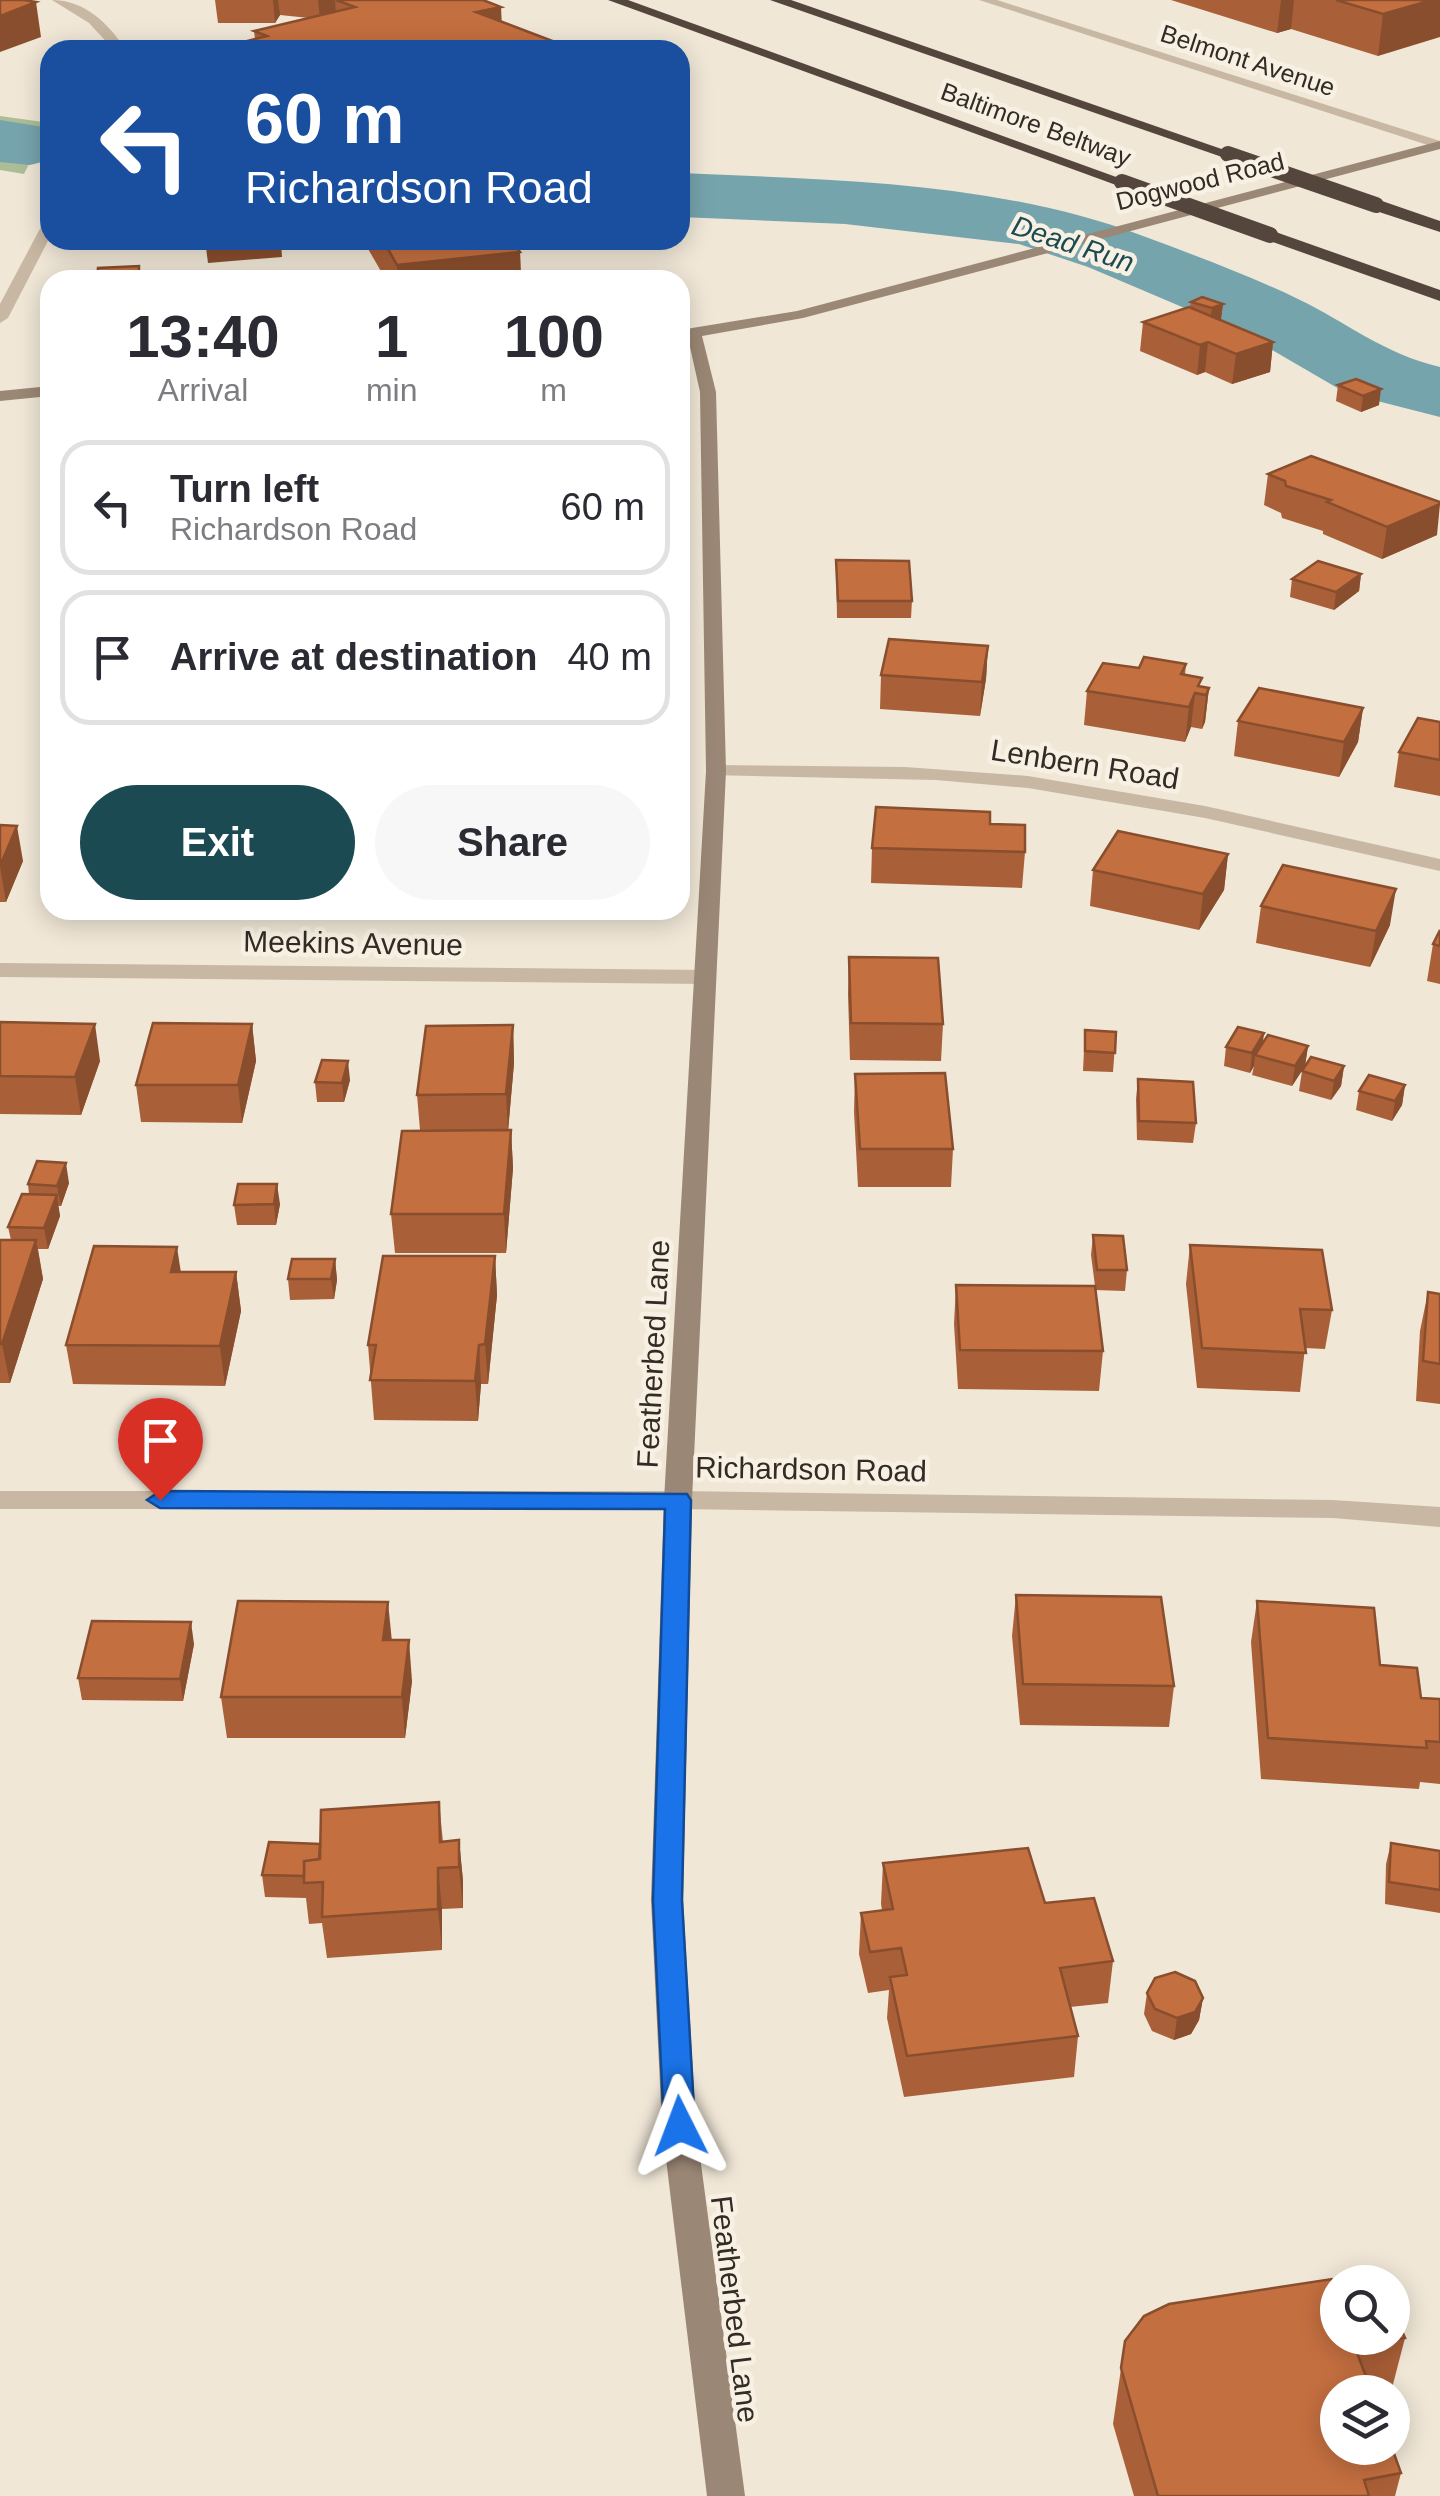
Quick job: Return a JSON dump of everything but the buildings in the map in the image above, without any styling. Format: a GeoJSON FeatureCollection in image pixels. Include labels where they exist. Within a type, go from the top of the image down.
{"type":"FeatureCollection","features":[{"type":"Feature","properties":{"kind":"highway","name":"Baltimore Beltway"},"geometry":{"type":"LineString","coordinates":[[616,0],[1440,296]]}},
{"type":"Feature","properties":{"kind":"highway","name":"Baltimore Beltway"},"geometry":{"type":"LineString","coordinates":[[777,0],[1440,227]]}},
{"type":"Feature","properties":{"kind":"street"},"geometry":{"type":"LineString","coordinates":[[58,0],[88,16],[114,40]]}},
{"type":"Feature","properties":{"kind":"street","name":"Belmont Avenue"},"geometry":{"type":"LineString","coordinates":[[985,0],[1440,145]]}},
{"type":"Feature","properties":{"kind":"street","name":"Dogwood Road"},"geometry":{"type":"LineString","coordinates":[[690,333],[798,315],[1440,145]]}},
{"type":"Feature","properties":{"kind":"street"},"geometry":{"type":"LineString","coordinates":[[0,318],[40,242]]}},
{"type":"Feature","properties":{"kind":"street","name":"Featherbed Lane"},"geometry":{"type":"LineString","coordinates":[[690,342],[708,392],[716,771],[678,1500],[668,1900],[680,2126],[726,2496]]}},
{"type":"Feature","properties":{"kind":"street"},"geometry":{"type":"LineString","coordinates":[[0,396],[40,392]]}},
{"type":"Feature","properties":{"kind":"street","name":"Lenbern Road"},"geometry":{"type":"LineString","coordinates":[[716,771],[966,776],[1050,786],[1129,798],[1440,865]]}},
{"type":"Feature","properties":{"kind":"street","name":"Meekins Avenue"},"geometry":{"type":"LineString","coordinates":[[0,970],[705,976]]}},
{"type":"Feature","properties":{"kind":"street","name":"Richardson Road"},"geometry":{"type":"LineString","coordinates":[[0,1500],[678,1500],[1333,1509],[1440,1516]]}},
{"type":"Feature","properties":{"kind":"green space"},"geometry":{"type":"Polygon","coordinates":[[[0,116],[40,122],[40,143],[24,174],[0,170],[0,116]]]}},
{"type":"Feature","properties":{"kind":"waterway","name":"Dead Run"},"geometry":{"type":"LineString","coordinates":[[0,141],[30,144]]}},
{"type":"Feature","properties":{"kind":"waterway","name":"Dead Run"},"geometry":{"type":"LineString","coordinates":[[690,195],[845,202],[1029,223],[1115,251],[1269,315],[1375,376],[1440,392]]}},
{"type":"Feature","properties":{"kind":"route"},"geometry":{"type":"LineString","coordinates":[[160,1500],[678,1500],[668,1900],[680,2126]]}}]}
